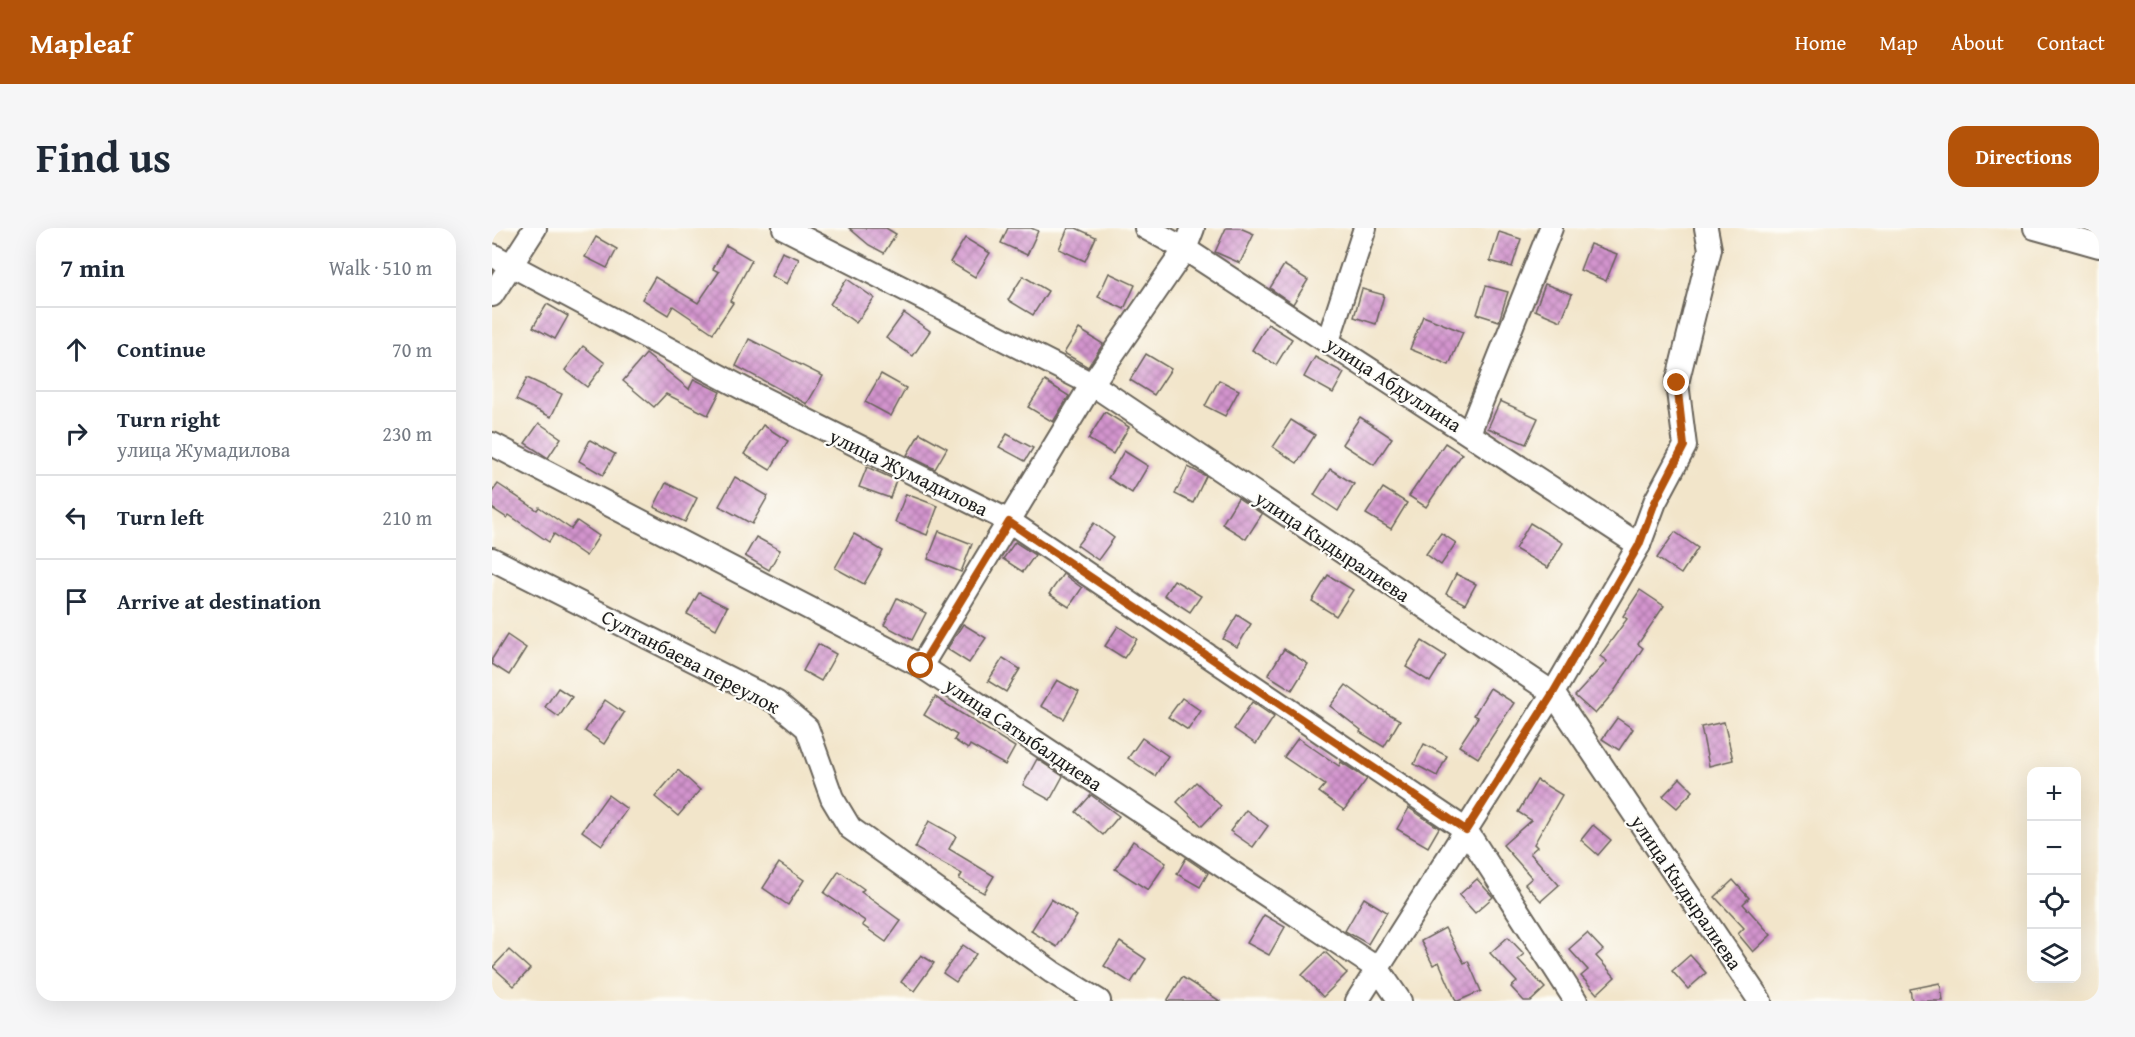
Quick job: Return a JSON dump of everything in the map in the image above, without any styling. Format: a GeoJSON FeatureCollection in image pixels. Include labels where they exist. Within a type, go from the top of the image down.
{"type":"FeatureCollection","features":[{"type":"Feature","properties":{"kind":"street"},"geometry":{"type":"LineString","coordinates":[[492,295],[502,261],[535,228]]}},
{"type":"Feature","properties":{"kind":"street","name":"улица Кыдыралиева"},"geometry":{"type":"LineString","coordinates":[[784,228],[1092,384],[1553,693],[1760,1001]]}},
{"type":"Feature","properties":{"kind":"street","name":"улица Абдуллина"},"geometry":{"type":"LineString","coordinates":[[1146,228],[1189,238],[1328,341],[1639,545]]}},
{"type":"Feature","properties":{"kind":"street"},"geometry":{"type":"LineString","coordinates":[[1328,341],[1365,228]]}},
{"type":"Feature","properties":{"kind":"street"},"geometry":{"type":"LineString","coordinates":[[1469,433],[1551,228]]}},
{"type":"Feature","properties":{"kind":"street"},"geometry":{"type":"LineString","coordinates":[[1357,1001],[1553,693],[1639,545],[1655,502],[1684,446],[1677,383],[1710,249],[1706,228]]}},
{"type":"Feature","properties":{"kind":"street"},"geometry":{"type":"LineString","coordinates":[[2035,228],[2099,246]]}},
{"type":"Feature","properties":{"kind":"street"},"geometry":{"type":"LineString","coordinates":[[921,666],[1092,384],[1189,238]]}},
{"type":"Feature","properties":{"kind":"street","name":"улица Жумадилова"},"geometry":{"type":"LineString","coordinates":[[502,261],[746,390],[1009,522],[1466,830],[1576,1001]]}},
{"type":"Feature","properties":{"kind":"street","name":"улица Сатыбалдиева"},"geometry":{"type":"LineString","coordinates":[[492,444],[921,666],[1378,969],[1400,1001]]}},
{"type":"Feature","properties":{"kind":"street","name":"Султанбаева переулок"},"geometry":{"type":"LineString","coordinates":[[492,560],[776,702],[807,728],[832,798],[850,828],[1052,972],[1099,1001]]}},
{"type":"Feature","properties":{"kind":"building"},"geometry":{"type":"Polygon","coordinates":[[[849,228],[886,228],[896,234],[884,253],[869,245],[849,228]]]}},
{"type":"Feature","properties":{"kind":"building"},"geometry":{"type":"Polygon","coordinates":[[[1008,228],[1031,228],[1038,231],[1027,255],[1001,243],[1008,228]]]}},
{"type":"Feature","properties":{"kind":"building"},"geometry":{"type":"Polygon","coordinates":[[[1068,228],[1076,228],[1096,237],[1085,261],[1059,249],[1068,228]]]}},
{"type":"Feature","properties":{"kind":"building"},"geometry":{"type":"Polygon","coordinates":[[[1226,228],[1240,228],[1254,234],[1240,263],[1215,252],[1226,228]]]}},
{"type":"Feature","properties":{"kind":"building"},"geometry":{"type":"Polygon","coordinates":[[[1499,232],[1521,239],[1512,267],[1490,261],[1499,232]]]}},
{"type":"Feature","properties":{"kind":"building"},"geometry":{"type":"Polygon","coordinates":[[[596,237],[617,249],[607,268],[585,257],[596,237]]]}},
{"type":"Feature","properties":{"kind":"building"},"geometry":{"type":"Polygon","coordinates":[[[965,238],[990,253],[975,277],[950,262],[965,238]]]}},
{"type":"Feature","properties":{"kind":"building"},"geometry":{"type":"Polygon","coordinates":[[[1590,244],[1617,254],[1606,281],[1580,270],[1590,244]]]}},
{"type":"Feature","properties":{"kind":"building"},"geometry":{"type":"Polygon","coordinates":[[[726,245],[752,260],[730,301],[733,303],[713,333],[673,306],[668,315],[642,299],[655,277],[698,303],[719,272],[713,269],[726,245]]]}},
{"type":"Feature","properties":{"kind":"building"},"geometry":{"type":"Polygon","coordinates":[[[782,252],[799,259],[787,284],[771,276],[782,252]]]}},
{"type":"Feature","properties":{"kind":"building"},"geometry":{"type":"Polygon","coordinates":[[[1284,265],[1308,280],[1293,304],[1270,288],[1284,265]]]}},
{"type":"Feature","properties":{"kind":"building"},"geometry":{"type":"Polygon","coordinates":[[[1109,273],[1135,285],[1124,309],[1098,297],[1109,273]]]}},
{"type":"Feature","properties":{"kind":"building"},"geometry":{"type":"Polygon","coordinates":[[[1023,276],[1048,291],[1033,315],[1008,300],[1023,276]]]}},
{"type":"Feature","properties":{"kind":"building"},"geometry":{"type":"Polygon","coordinates":[[[847,279],[874,298],[856,323],[830,304],[847,279]]]}},
{"type":"Feature","properties":{"kind":"building"},"geometry":{"type":"Polygon","coordinates":[[[1545,284],[1572,294],[1561,321],[1535,310],[1545,284]]]}},
{"type":"Feature","properties":{"kind":"building"},"geometry":{"type":"Polygon","coordinates":[[[1486,286],[1508,292],[1499,321],[1477,314],[1486,286]]]}},
{"type":"Feature","properties":{"kind":"building"},"geometry":{"type":"Polygon","coordinates":[[[1362,289],[1384,295],[1376,324],[1354,317],[1362,289]]]}},
{"type":"Feature","properties":{"kind":"building"},"geometry":{"type":"Polygon","coordinates":[[[547,304],[568,316],[555,339],[533,327],[547,304]]]}},
{"type":"Feature","properties":{"kind":"building"},"geometry":{"type":"Polygon","coordinates":[[[904,313],[930,331],[913,356],[886,338],[904,313]]]}},
{"type":"Feature","properties":{"kind":"building"},"geometry":{"type":"Polygon","coordinates":[[[1423,316],[1463,332],[1449,365],[1410,349],[1423,316]]]}},
{"type":"Feature","properties":{"kind":"building"},"geometry":{"type":"Polygon","coordinates":[[[1268,324],[1292,339],[1276,365],[1252,350],[1268,324]]]}},
{"type":"Feature","properties":{"kind":"building"},"geometry":{"type":"Polygon","coordinates":[[[1079,329],[1103,344],[1088,367],[1064,353],[1079,329]]]}},
{"type":"Feature","properties":{"kind":"building"},"geometry":{"type":"Polygon","coordinates":[[[749,339],[823,376],[807,404],[736,366],[749,339]]]}},
{"type":"Feature","properties":{"kind":"building"},"geometry":{"type":"Polygon","coordinates":[[[583,346],[605,363],[587,387],[565,370],[583,346]]]}},
{"type":"Feature","properties":{"kind":"building"},"geometry":{"type":"Polygon","coordinates":[[[646,354],[689,389],[694,379],[720,392],[708,415],[666,394],[654,407],[623,381],[646,354]]]}},
{"type":"Feature","properties":{"kind":"building"},"geometry":{"type":"Polygon","coordinates":[[[1146,354],[1171,369],[1154,395],[1130,380],[1146,354]]]}},
{"type":"Feature","properties":{"kind":"building"},"geometry":{"type":"Polygon","coordinates":[[[1315,357],[1344,373],[1333,393],[1304,377],[1315,357]]]}},
{"type":"Feature","properties":{"kind":"building"},"geometry":{"type":"Polygon","coordinates":[[[881,374],[906,388],[891,416],[865,402],[881,374]]]}},
{"type":"Feature","properties":{"kind":"building"},"geometry":{"type":"Polygon","coordinates":[[[527,378],[562,394],[551,417],[516,400],[527,378]]]}},
{"type":"Feature","properties":{"kind":"building"},"geometry":{"type":"Polygon","coordinates":[[[1219,380],[1239,390],[1225,416],[1205,406],[1219,380]]]}},
{"type":"Feature","properties":{"kind":"building"},"geometry":{"type":"Polygon","coordinates":[[[1045,381],[1069,396],[1053,422],[1028,407],[1045,381]]]}},
{"type":"Feature","properties":{"kind":"building"},"geometry":{"type":"Polygon","coordinates":[[[1500,401],[1538,418],[1526,444],[1488,428],[1500,401]]]}},
{"type":"Feature","properties":{"kind":"building"},"geometry":{"type":"Polygon","coordinates":[[[1105,412],[1129,427],[1113,454],[1088,439],[1105,412]]]}},
{"type":"Feature","properties":{"kind":"building"},"geometry":{"type":"Polygon","coordinates":[[[1360,417],[1392,438],[1374,465],[1342,444],[1360,417]]]}},
{"type":"Feature","properties":{"kind":"building"},"geometry":{"type":"Polygon","coordinates":[[[1291,420],[1315,435],[1297,463],[1273,447],[1291,420]]]}},
{"type":"Feature","properties":{"kind":"building"},"geometry":{"type":"Polygon","coordinates":[[[539,423],[561,438],[548,458],[525,443],[539,423]]]}},
{"type":"Feature","properties":{"kind":"building"},"geometry":{"type":"Polygon","coordinates":[[[763,425],[788,441],[770,470],[744,454],[763,425]]]}},
{"type":"Feature","properties":{"kind":"building"},"geometry":{"type":"Polygon","coordinates":[[[920,433],[947,448],[935,469],[907,455],[920,433]]]}},
{"type":"Feature","properties":{"kind":"building"},"geometry":{"type":"Polygon","coordinates":[[[1007,434],[1033,448],[1025,461],[999,447],[1007,434]]]}},
{"type":"Feature","properties":{"kind":"building"},"geometry":{"type":"Polygon","coordinates":[[[590,440],[615,454],[603,475],[579,461],[590,440]]]}},
{"type":"Feature","properties":{"kind":"building"},"geometry":{"type":"Polygon","coordinates":[[[1445,443],[1462,454],[1426,507],[1409,496],[1445,443]]]}},
{"type":"Feature","properties":{"kind":"building"},"geometry":{"type":"Polygon","coordinates":[[[1124,451],[1148,466],[1132,493],[1108,478],[1124,451]]]}},
{"type":"Feature","properties":{"kind":"building"},"geometry":{"type":"Polygon","coordinates":[[[867,467],[896,480],[890,498],[859,487],[867,467]]]}},
{"type":"Feature","properties":{"kind":"building"},"geometry":{"type":"Polygon","coordinates":[[[1188,467],[1206,476],[1193,503],[1175,494],[1188,467]]]}},
{"type":"Feature","properties":{"kind":"building"},"geometry":{"type":"Polygon","coordinates":[[[1330,469],[1354,484],[1338,511],[1314,495],[1330,469]]]}},
{"type":"Feature","properties":{"kind":"building"},"geometry":{"type":"Polygon","coordinates":[[[735,477],[768,496],[752,524],[719,506],[735,477]]]}},
{"type":"Feature","properties":{"kind":"building"},"geometry":{"type":"Polygon","coordinates":[[[666,483],[697,498],[685,522],[654,507],[666,483]]]}},
{"type":"Feature","properties":{"kind":"building"},"geometry":{"type":"Polygon","coordinates":[[[498,484],[537,510],[539,507],[571,529],[577,521],[599,536],[586,556],[554,534],[549,542],[509,515],[507,518],[492,508],[492,492],[498,484]]]}},
{"type":"Feature","properties":{"kind":"building"},"geometry":{"type":"Polygon","coordinates":[[[1383,488],[1407,503],[1391,529],[1366,514],[1383,488]]]}},
{"type":"Feature","properties":{"kind":"building"},"geometry":{"type":"Polygon","coordinates":[[[906,494],[938,506],[927,535],[895,522],[906,494]]]}},
{"type":"Feature","properties":{"kind":"building"},"geometry":{"type":"Polygon","coordinates":[[[1238,498],[1262,514],[1246,539],[1222,524],[1238,498]]]}},
{"type":"Feature","properties":{"kind":"building"},"geometry":{"type":"Polygon","coordinates":[[[1094,523],[1114,538],[1098,560],[1077,545],[1094,523]]]}},
{"type":"Feature","properties":{"kind":"building"},"geometry":{"type":"Polygon","coordinates":[[[1530,523],[1563,543],[1548,568],[1515,549],[1530,523]]]}},
{"type":"Feature","properties":{"kind":"building"},"geometry":{"type":"Polygon","coordinates":[[[939,531],[972,544],[961,572],[928,559],[939,531]]]}},
{"type":"Feature","properties":{"kind":"building"},"geometry":{"type":"Polygon","coordinates":[[[1675,532],[1698,548],[1681,574],[1657,558],[1675,532]]]}},
{"type":"Feature","properties":{"kind":"building"},"geometry":{"type":"Polygon","coordinates":[[[1441,533],[1456,543],[1441,565],[1426,554],[1441,533]]]}},
{"type":"Feature","properties":{"kind":"building"},"geometry":{"type":"Polygon","coordinates":[[[854,534],[883,551],[864,584],[835,568],[854,534]]]}},
{"type":"Feature","properties":{"kind":"building"},"geometry":{"type":"Polygon","coordinates":[[[756,537],[780,550],[769,570],[745,556],[756,537]]]}},
{"type":"Feature","properties":{"kind":"building"},"geometry":{"type":"Polygon","coordinates":[[[1015,542],[1035,555],[1023,572],[1003,559],[1015,542]]]}},
{"type":"Feature","properties":{"kind":"building"},"geometry":{"type":"Polygon","coordinates":[[[1063,574],[1082,588],[1069,607],[1049,594],[1063,574]]]}},
{"type":"Feature","properties":{"kind":"building"},"geometry":{"type":"Polygon","coordinates":[[[1456,574],[1476,584],[1465,604],[1446,594],[1456,574]]]}},
{"type":"Feature","properties":{"kind":"building"},"geometry":{"type":"Polygon","coordinates":[[[1328,575],[1353,590],[1336,616],[1312,601],[1328,575]]]}},
{"type":"Feature","properties":{"kind":"building"},"geometry":{"type":"Polygon","coordinates":[[[1174,580],[1201,596],[1190,612],[1164,595],[1174,580]]]}},
{"type":"Feature","properties":{"kind":"building"},"geometry":{"type":"Polygon","coordinates":[[[1640,590],[1664,606],[1638,644],[1643,648],[1613,693],[1595,714],[1575,696],[1607,661],[1600,656],[1627,619],[1623,616],[1640,590]]]}},
{"type":"Feature","properties":{"kind":"building"},"geometry":{"type":"Polygon","coordinates":[[[699,593],[727,607],[716,629],[687,614],[699,593]]]}},
{"type":"Feature","properties":{"kind":"building"},"geometry":{"type":"Polygon","coordinates":[[[897,598],[926,613],[912,640],[884,625],[897,598]]]}},
{"type":"Feature","properties":{"kind":"building"},"geometry":{"type":"Polygon","coordinates":[[[1237,615],[1251,624],[1237,647],[1223,639],[1237,615]]]}},
{"type":"Feature","properties":{"kind":"building"},"geometry":{"type":"Polygon","coordinates":[[[963,624],[986,638],[969,663],[947,649],[963,624]]]}},
{"type":"Feature","properties":{"kind":"building"},"geometry":{"type":"Polygon","coordinates":[[[1118,626],[1137,639],[1124,658],[1105,646],[1118,626]]]}},
{"type":"Feature","properties":{"kind":"building"},"geometry":{"type":"Polygon","coordinates":[[[507,635],[526,648],[509,675],[492,664],[492,659],[507,635]]]}},
{"type":"Feature","properties":{"kind":"building"},"geometry":{"type":"Polygon","coordinates":[[[1422,641],[1446,656],[1430,682],[1406,667],[1422,641]]]}},
{"type":"Feature","properties":{"kind":"building"},"geometry":{"type":"Polygon","coordinates":[[[818,644],[836,654],[821,681],[803,671],[818,644]]]}},
{"type":"Feature","properties":{"kind":"building"},"geometry":{"type":"Polygon","coordinates":[[[1284,649],[1308,664],[1292,690],[1268,675],[1284,649]]]}},
{"type":"Feature","properties":{"kind":"building"},"geometry":{"type":"Polygon","coordinates":[[[1003,658],[1020,669],[1006,692],[988,681],[1003,658]]]}},
{"type":"Feature","properties":{"kind":"building"},"geometry":{"type":"Polygon","coordinates":[[[1057,680],[1079,692],[1064,719],[1041,706],[1057,680]]]}},
{"type":"Feature","properties":{"kind":"building"},"geometry":{"type":"Polygon","coordinates":[[[1346,685],[1375,706],[1400,720],[1384,747],[1360,732],[1361,730],[1330,706],[1346,685]]]}},
{"type":"Feature","properties":{"kind":"building"},"geometry":{"type":"Polygon","coordinates":[[[558,688],[572,697],[559,717],[545,707],[558,688]]]}},
{"type":"Feature","properties":{"kind":"building"},"geometry":{"type":"Polygon","coordinates":[[[1490,688],[1514,703],[1478,758],[1459,746],[1478,717],[1474,715],[1490,688]]]}},
{"type":"Feature","properties":{"kind":"building"},"geometry":{"type":"Polygon","coordinates":[[[935,697],[1015,747],[1005,765],[970,745],[968,749],[954,740],[957,735],[924,715],[935,697]]]}},
{"type":"Feature","properties":{"kind":"building"},"geometry":{"type":"Polygon","coordinates":[[[1182,698],[1201,711],[1188,730],[1168,717],[1182,698]]]}},
{"type":"Feature","properties":{"kind":"building"},"geometry":{"type":"Polygon","coordinates":[[[605,700],[624,713],[604,744],[585,731],[605,700]]]}},
{"type":"Feature","properties":{"kind":"building"},"geometry":{"type":"Polygon","coordinates":[[[1252,702],[1274,717],[1256,744],[1234,729],[1252,702]]]}},
{"type":"Feature","properties":{"kind":"building"},"geometry":{"type":"Polygon","coordinates":[[[1617,718],[1633,729],[1619,750],[1602,739],[1617,718]]]}},
{"type":"Feature","properties":{"kind":"building"},"geometry":{"type":"Polygon","coordinates":[[[1724,722],[1733,760],[1709,766],[1701,727],[1724,722]]]}},
{"type":"Feature","properties":{"kind":"building"},"geometry":{"type":"Polygon","coordinates":[[[1142,738],[1168,756],[1155,776],[1128,758],[1142,738]]]}},
{"type":"Feature","properties":{"kind":"building"},"geometry":{"type":"Polygon","coordinates":[[[1298,738],[1339,766],[1341,762],[1367,779],[1344,810],[1319,792],[1325,785],[1284,757],[1298,738]]]}},
{"type":"Feature","properties":{"kind":"building"},"geometry":{"type":"Polygon","coordinates":[[[1424,744],[1447,756],[1437,776],[1414,764],[1424,744]]]}},
{"type":"Feature","properties":{"kind":"building"},"geometry":{"type":"Polygon","coordinates":[[[1037,759],[1063,776],[1050,800],[1023,785],[1037,759]]]}},
{"type":"Feature","properties":{"kind":"building"},"geometry":{"type":"Polygon","coordinates":[[[678,770],[700,790],[678,816],[655,797],[678,770]]]}},
{"type":"Feature","properties":{"kind":"building"},"geometry":{"type":"Polygon","coordinates":[[[1680,778],[1693,791],[1677,808],[1663,796],[1680,778]]]}},
{"type":"Feature","properties":{"kind":"building"},"geometry":{"type":"Polygon","coordinates":[[[1537,780],[1562,795],[1534,844],[1537,847],[1530,853],[1559,885],[1541,901],[1525,884],[1532,878],[1503,845],[1531,820],[1518,812],[1537,780]]]}},
{"type":"Feature","properties":{"kind":"building"},"geometry":{"type":"Polygon","coordinates":[[[1196,782],[1221,806],[1202,826],[1177,802],[1196,782]]]}},
{"type":"Feature","properties":{"kind":"building"},"geometry":{"type":"Polygon","coordinates":[[[608,795],[627,809],[602,845],[582,831],[608,795]]]}},
{"type":"Feature","properties":{"kind":"building"},"geometry":{"type":"Polygon","coordinates":[[[1091,795],[1119,816],[1103,835],[1076,812],[1091,795]]]}},
{"type":"Feature","properties":{"kind":"building"},"geometry":{"type":"Polygon","coordinates":[[[1409,808],[1439,828],[1428,847],[1397,829],[1409,808]]]}},
{"type":"Feature","properties":{"kind":"building"},"geometry":{"type":"Polygon","coordinates":[[[1246,810],[1268,826],[1253,847],[1230,831],[1246,810]]]}},
{"type":"Feature","properties":{"kind":"building"},"geometry":{"type":"Polygon","coordinates":[[[929,821],[956,836],[949,849],[994,876],[984,893],[959,879],[962,874],[915,848],[929,821]]]}},
{"type":"Feature","properties":{"kind":"building"},"geometry":{"type":"Polygon","coordinates":[[[1593,825],[1611,840],[1598,855],[1581,840],[1593,825]]]}},
{"type":"Feature","properties":{"kind":"building"},"geometry":{"type":"Polygon","coordinates":[[[1133,841],[1166,863],[1148,890],[1115,869],[1133,841]]]}},
{"type":"Feature","properties":{"kind":"building"},"geometry":{"type":"Polygon","coordinates":[[[1186,858],[1208,873],[1200,887],[1177,874],[1186,858]]]}},
{"type":"Feature","properties":{"kind":"building"},"geometry":{"type":"Polygon","coordinates":[[[779,863],[804,880],[788,905],[763,888],[779,863]]]}},
{"type":"Feature","properties":{"kind":"building"},"geometry":{"type":"Polygon","coordinates":[[[839,871],[864,889],[861,892],[901,921],[886,942],[862,925],[865,921],[824,893],[839,871]]]}},
{"type":"Feature","properties":{"kind":"building"},"geometry":{"type":"Polygon","coordinates":[[[1477,879],[1493,897],[1475,913],[1459,895],[1477,879]]]}},
{"type":"Feature","properties":{"kind":"building"},"geometry":{"type":"Polygon","coordinates":[[[1733,880],[1749,898],[1743,904],[1771,935],[1753,952],[1738,934],[1744,928],[1715,897],[1733,880]]]}},
{"type":"Feature","properties":{"kind":"building"},"geometry":{"type":"Polygon","coordinates":[[[1364,898],[1387,912],[1368,944],[1345,931],[1364,898]]]}},
{"type":"Feature","properties":{"kind":"building"},"geometry":{"type":"Polygon","coordinates":[[[1051,899],[1077,916],[1057,947],[1031,931],[1051,899]]]}},
{"type":"Feature","properties":{"kind":"building"},"geometry":{"type":"Polygon","coordinates":[[[1264,915],[1285,927],[1269,955],[1247,943],[1264,915]]]}},
{"type":"Feature","properties":{"kind":"building"},"geometry":{"type":"Polygon","coordinates":[[[1445,928],[1464,963],[1468,961],[1481,991],[1458,1001],[1439,962],[1433,965],[1421,941],[1445,928]]]}},
{"type":"Feature","properties":{"kind":"building"},"geometry":{"type":"Polygon","coordinates":[[[1587,933],[1603,950],[1596,956],[1615,977],[1597,994],[1581,976],[1588,970],[1569,949],[1587,933]]]}},
{"type":"Feature","properties":{"kind":"building"},"geometry":{"type":"Polygon","coordinates":[[[1508,937],[1524,954],[1518,959],[1545,988],[1531,1001],[1524,1001],[1511,987],[1517,982],[1490,953],[1508,937]]]}},
{"type":"Feature","properties":{"kind":"building"},"geometry":{"type":"Polygon","coordinates":[[[1120,942],[1146,959],[1131,983],[1104,966],[1120,942]]]}},
{"type":"Feature","properties":{"kind":"building"},"geometry":{"type":"Polygon","coordinates":[[[963,945],[976,954],[956,982],[943,973],[963,945]]]}},
{"type":"Feature","properties":{"kind":"building"},"geometry":{"type":"Polygon","coordinates":[[[509,950],[530,969],[514,986],[493,967],[509,950]]]}},
{"type":"Feature","properties":{"kind":"building"},"geometry":{"type":"Polygon","coordinates":[[[1325,952],[1347,973],[1323,997],[1302,975],[1325,952]]]}},
{"type":"Feature","properties":{"kind":"building"},"geometry":{"type":"Polygon","coordinates":[[[921,955],[934,963],[914,991],[901,982],[921,955]]]}},
{"type":"Feature","properties":{"kind":"building"},"geometry":{"type":"Polygon","coordinates":[[[1690,955],[1706,973],[1688,989],[1672,971],[1690,955]]]}},
{"type":"Feature","properties":{"kind":"building"},"geometry":{"type":"Polygon","coordinates":[[[1182,977],[1220,1001],[1167,1001],[1182,977]]]}},
{"type":"Feature","properties":{"kind":"building"},"geometry":{"type":"Polygon","coordinates":[[[1940,983],[1943,1001],[1912,1001],[1910,989],[1940,983]]]}},
{"type":"Feature","properties":{"kind":"route"},"geometry":{"type":"LineString","coordinates":[[921,666],[1009,522],[1466,830],[1553,693],[1639,545],[1655,502],[1684,446],[1677,383]]}}]}
